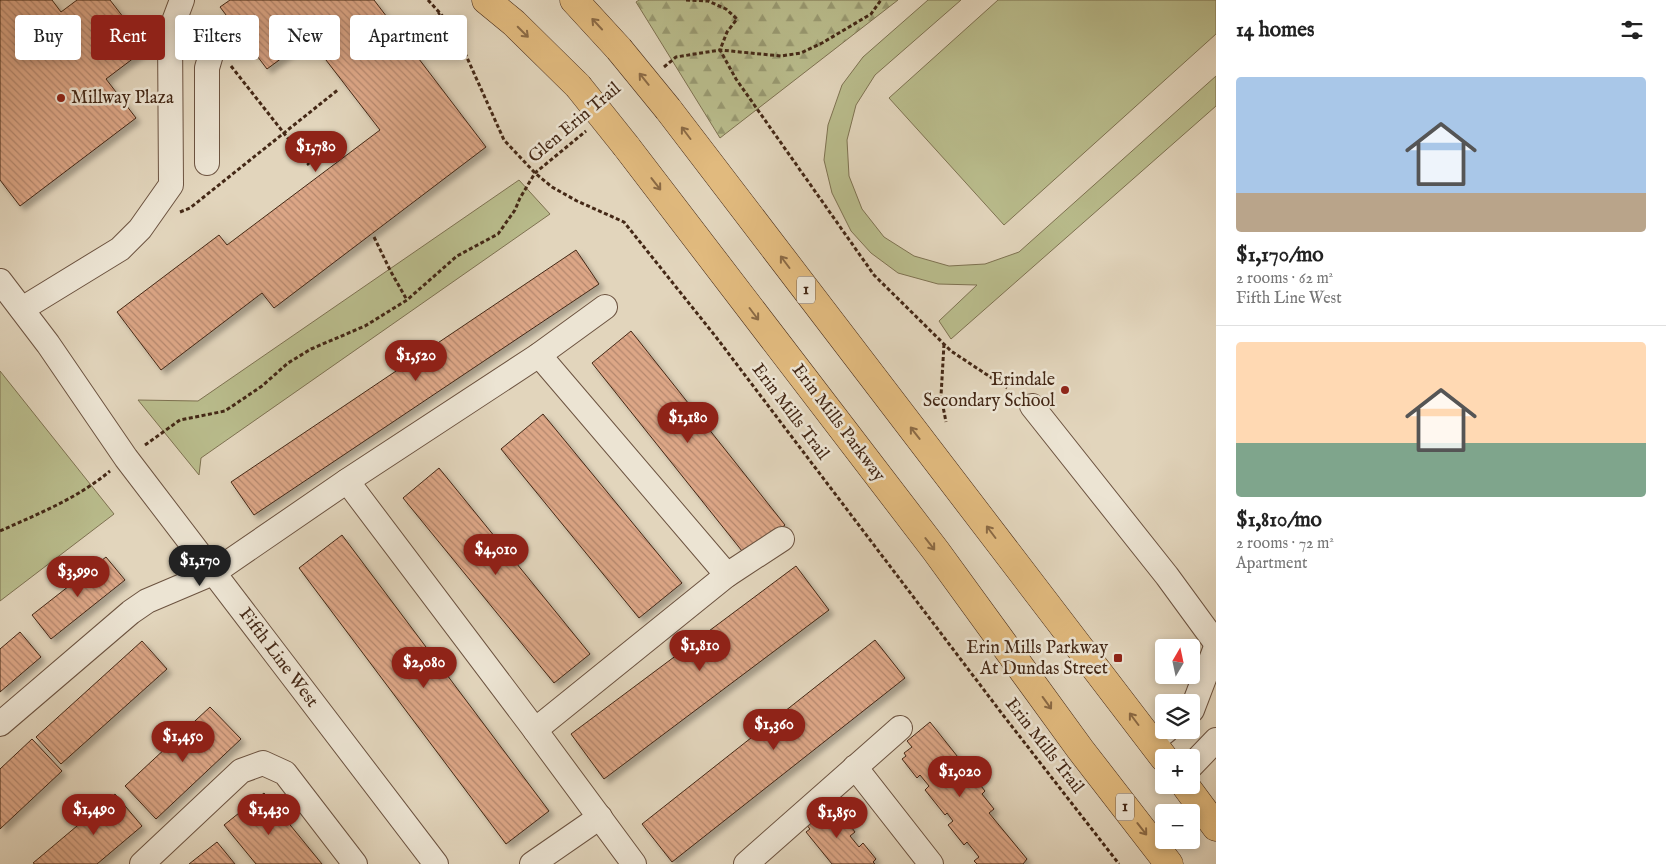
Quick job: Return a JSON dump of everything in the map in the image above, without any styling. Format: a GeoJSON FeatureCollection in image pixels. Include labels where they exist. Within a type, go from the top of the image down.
{"type":"FeatureCollection","features":[{"type":"Feature","properties":{"kind":"main road","name":"Erin Mills Parkway"},"geometry":{"type":"LineString","coordinates":[[486,0],[514,23],[578,86],[626,146],[936,551],[1080,749],[1169,864]]}},
{"type":"Feature","properties":{"kind":"main road","name":"1"},"geometry":{"type":"LineString","coordinates":[[574,0],[619,49],[668,109],[1161,743]]}},
{"type":"Feature","properties":{"kind":"main road"},"geometry":{"type":"LineString","coordinates":[[1192,794],[1216,827]]}},
{"type":"Feature","properties":{"kind":"street"},"geometry":{"type":"LineString","coordinates":[[22,309],[120,249],[140,229],[171,186],[170,32],[182,0]]}},
{"type":"Feature","properties":{"kind":"street"},"geometry":{"type":"LineString","coordinates":[[208,163],[207,68],[209,60]]}},
{"type":"Feature","properties":{"kind":"street","name":"Fifth Line West"},"geometry":{"type":"LineString","coordinates":[[0,281],[48,344],[126,458],[436,864]]}},
{"type":"Feature","properties":{"kind":"street"},"geometry":{"type":"LineString","coordinates":[[0,724],[131,612],[147,601],[213,573],[347,481],[539,355],[605,307]]}},
{"type":"Feature","properties":{"kind":"street"},"geometry":{"type":"LineString","coordinates":[[539,355],[727,575]]}},
{"type":"Feature","properties":{"kind":"street"},"geometry":{"type":"LineString","coordinates":[[1032,406],[1167,576],[1216,645],[1198,694]]}},
{"type":"Feature","properties":{"kind":"street"},"geometry":{"type":"LineString","coordinates":[[347,481],[634,864]]}},
{"type":"Feature","properties":{"kind":"street"},"geometry":{"type":"LineString","coordinates":[[535,730],[727,575],[782,539]]}},
{"type":"Feature","properties":{"kind":"street"},"geometry":{"type":"LineString","coordinates":[[1200,707],[1216,700]]}},
{"type":"Feature","properties":{"kind":"street"},"geometry":{"type":"LineString","coordinates":[[746,864],[900,728]]}},
{"type":"Feature","properties":{"kind":"street"},"geometry":{"type":"LineString","coordinates":[[1200,757],[1215,742]]}},
{"type":"Feature","properties":{"kind":"street"},"geometry":{"type":"LineString","coordinates":[[142,864],[241,771],[263,764],[285,774],[355,864]]}},
{"type":"Feature","properties":{"kind":"street"},"geometry":{"type":"LineString","coordinates":[[855,767],[931,864]]}},
{"type":"Feature","properties":{"kind":"street"},"geometry":{"type":"LineString","coordinates":[[532,864],[600,817]]}},
{"type":"Feature","properties":{"kind":"path","name":"Erin Mills Trail"},"geometry":{"type":"LineString","coordinates":[[428,0],[448,22],[460,42],[504,140],[535,173],[552,187],[577,201],[624,222],[716,337],[1119,864]]}},
{"type":"Feature","properties":{"kind":"path"},"geometry":{"type":"LineString","coordinates":[[686,0],[708,1],[726,9],[736,19],[727,32],[720,50]]}},
{"type":"Feature","properties":{"kind":"path"},"geometry":{"type":"LineString","coordinates":[[661,69],[676,57],[720,50],[781,56],[801,53],[871,14],[882,0]]}},
{"type":"Feature","properties":{"kind":"path"},"geometry":{"type":"LineString","coordinates":[[720,50],[736,79],[874,275],[951,350],[1007,388]]}},
{"type":"Feature","properties":{"kind":"path"},"geometry":{"type":"LineString","coordinates":[[173,215],[190,208],[339,89]]}},
{"type":"Feature","properties":{"kind":"path","name":"Glen Erin Trail"},"geometry":{"type":"LineString","coordinates":[[142,446],[180,420],[225,411],[262,386],[288,363],[311,349],[365,326],[407,300],[457,256],[498,234],[515,210],[535,173],[587,130]]}},
{"type":"Feature","properties":{"kind":"path"},"geometry":{"type":"LineString","coordinates":[[283,133],[310,164]]}},
{"type":"Feature","properties":{"kind":"path"},"geometry":{"type":"LineString","coordinates":[[374,238],[407,300]]}},
{"type":"Feature","properties":{"kind":"path"},"geometry":{"type":"LineString","coordinates":[[944,344],[941,396],[946,422]]}},
{"type":"Feature","properties":{"kind":"path"},"geometry":{"type":"LineString","coordinates":[[0,530],[46,511],[95,484],[110,471]]}},
{"type":"Feature","properties":{"kind":"green space"},"geometry":{"type":"Polygon","coordinates":[[[639,0],[898,0],[720,138],[636,2],[639,0]]]}},
{"type":"Feature","properties":{"kind":"green space"},"geometry":{"type":"Polygon","coordinates":[[[928,0],[961,0],[875,75],[856,105],[847,140],[849,176],[862,209],[884,237],[914,256],[949,266],[985,264],[1019,252],[1216,76],[1216,106],[951,339],[939,321],[977,285],[938,284],[898,273],[871,253],[851,231],[832,193],[824,160],[828,125],[842,85],[863,57],[928,0]]]}},
{"type":"Feature","properties":{"kind":"green space"},"geometry":{"type":"Polygon","coordinates":[[[998,0],[1216,0],[1216,34],[1004,225],[889,98],[998,0]]]}},
{"type":"Feature","properties":{"kind":"green space"},"geometry":{"type":"Polygon","coordinates":[[[519,180],[550,214],[201,458],[199,475],[138,400],[198,401],[519,180]]]}},
{"type":"Feature","properties":{"kind":"green space"},"geometry":{"type":"Polygon","coordinates":[[[0,371],[114,514],[0,601],[0,371]]]}},
{"type":"Feature","properties":{"kind":"building","name":"Millway Plaza"},"geometry":{"type":"Polygon","coordinates":[[[0,0],[52,0],[61,12],[77,0],[110,0],[122,15],[91,15],[91,60],[131,60],[106,79],[136,118],[20,206],[0,180],[0,0]]]}},
{"type":"Feature","properties":{"kind":"building"},"geometry":{"type":"Polygon","coordinates":[[[230,0],[374,0],[385,15],[350,15],[350,60],[420,60],[486,147],[274,308],[262,293],[161,370],[117,312],[219,235],[227,245],[380,130],[326,60],[340,60],[340,15],[269,15],[269,60],[279,60],[267,69],[259,58],[259,15],[226,15],[220,7],[230,0]]]}},
{"type":"Feature","properties":{"kind":"building"},"geometry":{"type":"Polygon","coordinates":[[[576,250],[599,284],[254,515],[231,482],[576,250]]]}},
{"type":"Feature","properties":{"kind":"building"},"geometry":{"type":"Polygon","coordinates":[[[631,331],[785,525],[746,556],[592,363],[631,331]]]}},
{"type":"Feature","properties":{"kind":"building"},"geometry":{"type":"Polygon","coordinates":[[[543,414],[682,583],[639,618],[501,449],[543,414]]]}},
{"type":"Feature","properties":{"kind":"building"},"geometry":{"type":"Polygon","coordinates":[[[439,468],[590,654],[554,683],[403,498],[439,468]]]}},
{"type":"Feature","properties":{"kind":"building"},"geometry":{"type":"Polygon","coordinates":[[[342,535],[549,811],[506,844],[299,568],[342,535]]]}},
{"type":"Feature","properties":{"kind":"building"},"geometry":{"type":"Polygon","coordinates":[[[106,557],[125,580],[51,639],[32,615],[106,557]]]}},
{"type":"Feature","properties":{"kind":"building"},"geometry":{"type":"Polygon","coordinates":[[[796,566],[829,610],[604,779],[571,734],[796,566]]]}},
{"type":"Feature","properties":{"kind":"building"},"geometry":{"type":"Polygon","coordinates":[[[20,632],[41,657],[0,692],[0,649],[20,632]]]}},
{"type":"Feature","properties":{"kind":"building"},"geometry":{"type":"Polygon","coordinates":[[[875,640],[905,678],[672,862],[642,824],[875,640]]]}},
{"type":"Feature","properties":{"kind":"building"},"geometry":{"type":"Polygon","coordinates":[[[142,641],[167,669],[61,764],[36,737],[142,641]]]}},
{"type":"Feature","properties":{"kind":"building"},"geometry":{"type":"Polygon","coordinates":[[[210,707],[241,739],[156,819],[125,786],[210,707]]]}},
{"type":"Feature","properties":{"kind":"building"},"geometry":{"type":"Polygon","coordinates":[[[930,722],[985,791],[982,794],[994,809],[989,813],[1027,859],[1023,864],[977,864],[974,861],[979,857],[967,842],[964,845],[948,825],[953,821],[947,813],[945,815],[925,790],[929,786],[920,775],[917,778],[902,759],[906,756],[904,753],[912,747],[907,741],[930,722]]]}},
{"type":"Feature","properties":{"kind":"building"},"geometry":{"type":"Polygon","coordinates":[[[32,739],[62,771],[0,829],[0,769],[32,739]]]}},
{"type":"Feature","properties":{"kind":"building"},"geometry":{"type":"Polygon","coordinates":[[[264,793],[322,864],[256,864],[224,825],[264,793]]]}},
{"type":"Feature","properties":{"kind":"building"},"geometry":{"type":"Polygon","coordinates":[[[115,794],[142,826],[97,864],[33,863],[115,794]]]}},
{"type":"Feature","properties":{"kind":"building"},"geometry":{"type":"Polygon","coordinates":[[[825,807],[829,812],[836,807],[855,832],[850,836],[859,847],[863,843],[876,859],[873,862],[875,864],[832,864],[806,832],[810,829],[805,823],[825,807]]]}},
{"type":"Feature","properties":{"kind":"building"},"geometry":{"type":"Polygon","coordinates":[[[217,842],[235,864],[189,864],[217,842]]]}},
{"type":"Feature","properties":{"kind":"place","name":"Millway Plaza"},"geometry":{"type":"Point","coordinates":[61,98]}},
{"type":"Feature","properties":{"kind":"place","name":"Erindale Secondary School"},"geometry":{"type":"Point","coordinates":[1065,390]}},
{"type":"Feature","properties":{"kind":"place","name":"Erin Mills Parkway At Dundas Street"},"geometry":{"type":"Point","coordinates":[1118,658]}}]}
